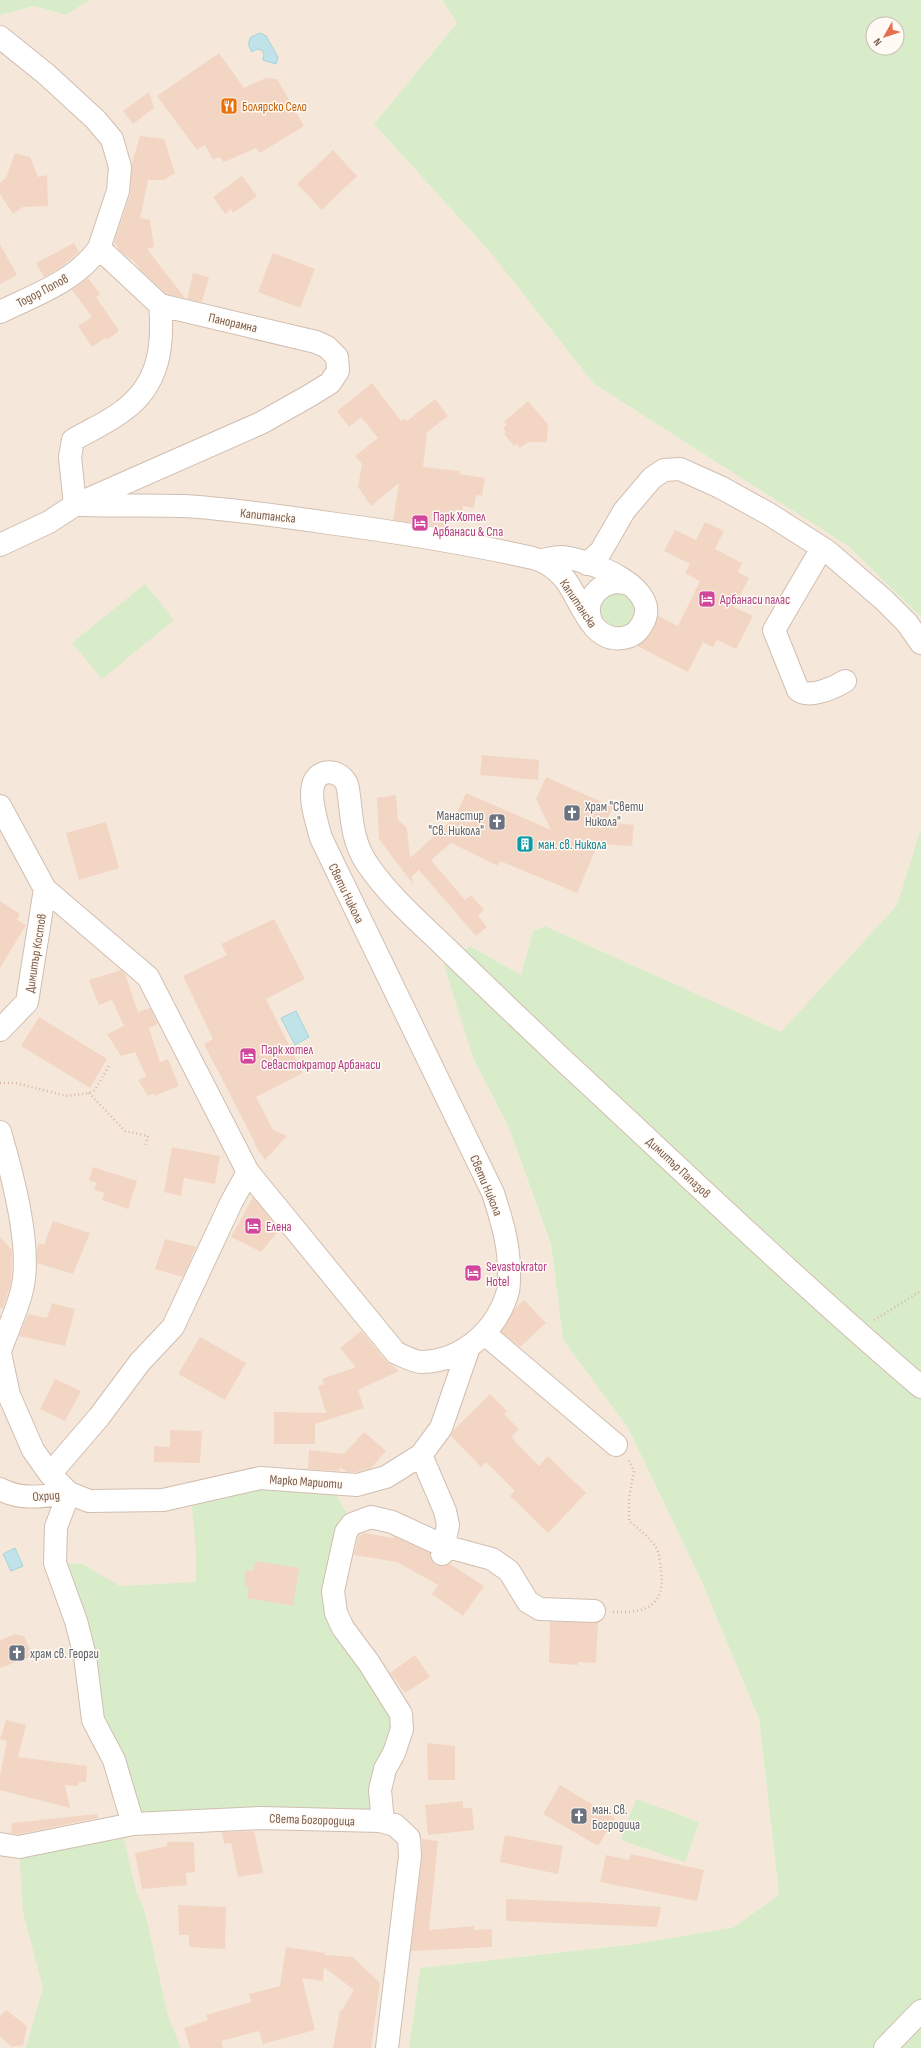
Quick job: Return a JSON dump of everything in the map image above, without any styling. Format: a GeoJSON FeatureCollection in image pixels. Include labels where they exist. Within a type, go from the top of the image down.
{"type":"FeatureCollection","features":[{"type":"Feature","properties":{"kind":"street"},"geometry":{"type":"LineString","coordinates":[[0,37],[46,74],[95,119],[112,139],[120,167],[118,191],[99,248]]}},
{"type":"Feature","properties":{"kind":"street","name":"Панорамна"},"geometry":{"type":"LineString","coordinates":[[75,505],[261,423],[330,383],[338,372],[337,357],[327,347],[316,342],[160,305],[99,248]]}},
{"type":"Feature","properties":{"kind":"street","name":"Тодор Попов"},"geometry":{"type":"LineString","coordinates":[[0,312],[65,280],[92,259],[99,248]]}},
{"type":"Feature","properties":{"kind":"street"},"geometry":{"type":"LineString","coordinates":[[0,544],[49,522],[75,505],[70,457],[73,440],[124,410],[148,388],[159,357],[162,327],[160,305]]}},
{"type":"Feature","properties":{"kind":"street"},"geometry":{"type":"LineString","coordinates":[[587,564],[601,552],[624,511],[652,478],[664,470],[680,469],[769,514],[822,548],[884,600],[907,623],[921,643]]}},
{"type":"Feature","properties":{"kind":"street","name":"Капитанска"},"geometry":{"type":"LineString","coordinates":[[75,505],[184,506],[284,516],[475,546],[542,560],[560,557],[587,564],[613,574],[633,587],[642,597],[646,608],[645,616],[639,629],[626,638],[618,639],[602,634],[594,626],[563,577],[542,560]]}},
{"type":"Feature","properties":{"kind":"street"},"geometry":{"type":"LineString","coordinates":[[822,548],[774,630],[798,690],[802,694],[808,694],[838,685],[845,681]]}},
{"type":"Feature","properties":{"kind":"street"},"geometry":{"type":"LineString","coordinates":[[594,626],[590,618],[589,608],[592,598],[597,590],[605,584],[615,582],[624,583],[633,587]]}},
{"type":"Feature","properties":{"kind":"street","name":"Свети Никола"},"geometry":{"type":"LineString","coordinates":[[440,942],[388,892],[365,860],[354,838],[348,790],[345,779],[332,772],[320,775],[313,787],[313,810],[321,838],[493,1193],[504,1226],[509,1260],[508,1291],[498,1312],[477,1341]]}},
{"type":"Feature","properties":{"kind":"street"},"geometry":{"type":"LineString","coordinates":[[0,806],[45,889],[148,977],[248,1172],[396,1353],[421,1362],[443,1358],[477,1341],[616,1445]]}},
{"type":"Feature","properties":{"kind":"street","name":"Димитър Костов"},"geometry":{"type":"LineString","coordinates":[[0,1030],[27,1002],[45,889]]}},
{"type":"Feature","properties":{"kind":"street","name":"Димитър Папазов"},"geometry":{"type":"LineString","coordinates":[[440,942],[513,1014],[857,1332],[921,1387]]}},
{"type":"Feature","properties":{"kind":"street"},"geometry":{"type":"LineString","coordinates":[[0,1132],[7,1156],[25,1244],[23,1285],[0,1352],[9,1395],[33,1450],[50,1474],[69,1493],[56,1527],[55,1563],[76,1621],[85,1656],[93,1720],[114,1760],[133,1824]]}},
{"type":"Feature","properties":{"kind":"street"},"geometry":{"type":"LineString","coordinates":[[50,1474],[99,1417],[140,1362],[172,1327],[231,1203],[248,1172]]}},
{"type":"Feature","properties":{"kind":"street","name":"Марко Мариоти"},"geometry":{"type":"LineString","coordinates":[[69,1493],[89,1501],[163,1500],[260,1478],[357,1485],[386,1477],[420,1455],[441,1428],[477,1341]]}},
{"type":"Feature","properties":{"kind":"street"},"geometry":{"type":"LineString","coordinates":[[420,1455],[445,1511],[448,1525],[443,1550]]}},
{"type":"Feature","properties":{"kind":"street","name":"Охрид"},"geometry":{"type":"LineString","coordinates":[[2,1492],[33,1498],[69,1493]]}},
{"type":"Feature","properties":{"kind":"street"},"geometry":{"type":"LineString","coordinates":[[383,1822],[380,1790],[385,1769],[394,1752],[402,1729],[401,1714],[373,1668],[343,1628],[336,1613],[333,1591],[344,1539],[346,1532],[352,1524],[371,1517],[392,1522],[443,1550],[492,1559],[509,1571],[528,1602],[540,1609],[594,1611]]}},
{"type":"Feature","properties":{"kind":"street","name":"Света Богородица"},"geometry":{"type":"LineString","coordinates":[[0,1844],[19,1847],[133,1824],[261,1818],[383,1822],[395,1825],[409,1838],[410,1856],[387,2048]]}},
{"type":"Feature","properties":{"kind":"street"},"geometry":{"type":"LineString","coordinates":[[885,2048],[921,2011]]}},
{"type":"Feature","properties":{"kind":"path"},"geometry":{"type":"LineString","coordinates":[[0,1083],[16,1083],[66,1096],[89,1093],[95,1090],[110,1064]]}},
{"type":"Feature","properties":{"kind":"path"},"geometry":{"type":"LineString","coordinates":[[89,1093],[125,1131],[148,1136],[145,1146]]}},
{"type":"Feature","properties":{"kind":"path"},"geometry":{"type":"LineString","coordinates":[[857,1332],[921,1291]]}},
{"type":"Feature","properties":{"kind":"path"},"geometry":{"type":"LineString","coordinates":[[594,1611],[634,1612],[648,1608],[661,1591],[662,1579],[657,1549],[649,1538],[630,1521],[629,1498],[634,1471],[626,1454],[616,1445]]}},
{"type":"Feature","properties":{"kind":"shaded area"},"geometry":{"type":"Polygon","coordinates":[[[90,0],[442,0],[457,23],[374,124],[490,252],[594,384],[848,546],[921,617],[921,828],[897,905],[781,1033],[545,926],[533,931],[521,975],[470,946],[474,1060],[509,1128],[551,1246],[563,1340],[628,1428],[700,1578],[759,1719],[779,1896],[734,1927],[636,1944],[420,1968],[409,2048],[0,2048],[0,15],[34,6],[66,15],[90,0]]]}},
{"type":"Feature","properties":{"kind":"green space"},"geometry":{"type":"Polygon","coordinates":[[[0,0],[90,0],[66,15],[34,6],[0,15],[0,0]]]}},
{"type":"Feature","properties":{"kind":"green space"},"geometry":{"type":"Polygon","coordinates":[[[442,0],[921,0],[921,617],[848,546],[594,384],[490,252],[374,124],[457,23],[442,0]]]}},
{"type":"Feature","properties":{"kind":"green space"},"geometry":{"type":"Polygon","coordinates":[[[615,582],[645,616],[610,638],[592,598],[615,582]]]}},
{"type":"Feature","properties":{"kind":"green space"},"geometry":{"type":"Polygon","coordinates":[[[145,584],[174,620],[102,679],[72,643],[145,584]]]}},
{"type":"Feature","properties":{"kind":"green space"},"geometry":{"type":"Polygon","coordinates":[[[921,828],[921,2048],[409,2048],[420,1968],[636,1944],[734,1927],[779,1895],[759,1719],[700,1578],[628,1428],[563,1340],[551,1245],[509,1128],[474,1060],[444,966],[470,946],[521,975],[533,931],[545,926],[781,1032],[897,905],[921,828]]]}},
{"type":"Feature","properties":{"kind":"green space"},"geometry":{"type":"Polygon","coordinates":[[[331,1484],[352,1524],[333,1591],[401,1714],[383,1822],[133,1824],[55,1563],[82,1564],[120,1586],[196,1582],[196,1554],[191,1494],[331,1484]]]}},
{"type":"Feature","properties":{"kind":"green space"},"geometry":{"type":"Polygon","coordinates":[[[636,1799],[699,1822],[685,1862],[621,1840],[636,1799]]]}},
{"type":"Feature","properties":{"kind":"green space"},"geometry":{"type":"Polygon","coordinates":[[[121,1826],[136,1891],[145,1912],[167,2013],[181,2048],[26,2048],[43,1988],[23,1912],[19,1847],[121,1826]]]}},
{"type":"Feature","properties":{"kind":"water"},"geometry":{"type":"Polygon","coordinates":[[[260,33],[266,36],[278,57],[276,64],[263,60],[264,54],[262,50],[257,49],[252,52],[249,41],[251,37],[260,33]]]}},
{"type":"Feature","properties":{"kind":"water"},"geometry":{"type":"Polygon","coordinates":[[[296,1011],[309,1037],[295,1045],[281,1018],[296,1011]]]}},
{"type":"Feature","properties":{"kind":"water"},"geometry":{"type":"Polygon","coordinates":[[[15,1548],[23,1566],[11,1571],[3,1554],[15,1548]]]}},
{"type":"Feature","properties":{"kind":"building","name":"Болярско Село"},"geometry":{"type":"Polygon","coordinates":[[[219,53],[244,88],[266,78],[277,79],[304,126],[260,153],[256,148],[224,162],[219,157],[213,160],[205,145],[197,150],[157,96],[219,53]]]}},
{"type":"Feature","properties":{"kind":"building"},"geometry":{"type":"Polygon","coordinates":[[[149,92],[154,108],[133,124],[123,111],[149,92]]]}},
{"type":"Feature","properties":{"kind":"building"},"geometry":{"type":"Polygon","coordinates":[[[140,136],[164,139],[175,173],[164,180],[148,180],[140,218],[150,220],[154,247],[147,249],[185,298],[166,294],[141,270],[132,259],[131,260],[120,251],[114,242],[130,195],[132,163],[140,136]]]}},
{"type":"Feature","properties":{"kind":"building"},"geometry":{"type":"Polygon","coordinates":[[[333,150],[357,176],[322,210],[297,184],[333,150]]]}},
{"type":"Feature","properties":{"kind":"building"},"geometry":{"type":"Polygon","coordinates":[[[15,153],[30,157],[38,177],[47,175],[48,206],[23,207],[13,214],[0,194],[0,183],[6,178],[15,153]]]}},
{"type":"Feature","properties":{"kind":"building"},"geometry":{"type":"Polygon","coordinates":[[[242,176],[257,196],[233,213],[231,209],[225,214],[213,197],[242,176]]]}},
{"type":"Feature","properties":{"kind":"building"},"geometry":{"type":"Polygon","coordinates":[[[74,243],[79,252],[60,268],[44,277],[36,263],[74,243]]]}},
{"type":"Feature","properties":{"kind":"building"},"geometry":{"type":"Polygon","coordinates":[[[0,244],[17,275],[0,284],[0,244]]]}},
{"type":"Feature","properties":{"kind":"building"},"geometry":{"type":"Polygon","coordinates":[[[273,253],[315,269],[300,308],[258,292],[273,253]]]}},
{"type":"Feature","properties":{"kind":"building"},"geometry":{"type":"Polygon","coordinates":[[[193,273],[209,277],[202,302],[187,299],[193,273]]]}},
{"type":"Feature","properties":{"kind":"building"},"geometry":{"type":"Polygon","coordinates":[[[88,278],[100,294],[96,297],[118,329],[118,332],[106,340],[105,338],[92,347],[78,326],[92,317],[72,290],[88,278]]]}},
{"type":"Feature","properties":{"kind":"building"},"geometry":{"type":"Polygon","coordinates":[[[372,383],[401,421],[405,418],[407,421],[435,399],[448,416],[427,432],[423,467],[459,471],[459,474],[485,478],[482,496],[476,495],[474,508],[463,506],[463,511],[455,509],[453,520],[448,519],[447,528],[393,520],[399,483],[371,506],[358,487],[362,464],[355,456],[378,438],[361,417],[349,427],[337,411],[372,383]]]}},
{"type":"Feature","properties":{"kind":"building"},"geometry":{"type":"Polygon","coordinates":[[[528,401],[548,424],[547,442],[528,442],[520,448],[516,444],[514,446],[504,434],[506,432],[503,428],[507,425],[504,422],[528,401]]]}},
{"type":"Feature","properties":{"kind":"building","name":"Арбанаси палас"},"geometry":{"type":"Polygon","coordinates":[[[705,522],[724,531],[715,549],[742,563],[738,572],[749,578],[734,607],[753,616],[736,649],[717,640],[713,647],[703,642],[688,672],[637,646],[650,635],[658,616],[678,626],[700,581],[685,573],[690,564],[664,551],[675,530],[696,540],[705,522]]]}},
{"type":"Feature","properties":{"kind":"building"},"geometry":{"type":"Polygon","coordinates":[[[482,755],[539,760],[538,780],[480,775],[482,755]]]}},
{"type":"Feature","properties":{"kind":"building"},"geometry":{"type":"Polygon","coordinates":[[[546,777],[613,807],[606,822],[634,825],[632,846],[598,844],[577,893],[500,861],[498,866],[451,843],[431,860],[465,900],[471,895],[484,910],[478,916],[487,927],[476,936],[419,870],[412,876],[413,884],[379,839],[377,798],[396,795],[398,820],[407,828],[410,858],[455,817],[466,793],[551,830],[536,799],[546,777]]]}},
{"type":"Feature","properties":{"kind":"building"},"geometry":{"type":"Polygon","coordinates":[[[106,822],[119,868],[79,880],[66,833],[106,822]]]}},
{"type":"Feature","properties":{"kind":"building"},"geometry":{"type":"Polygon","coordinates":[[[0,901],[20,914],[17,920],[26,925],[0,968],[0,901]]]}},
{"type":"Feature","properties":{"kind":"building"},"geometry":{"type":"Polygon","coordinates":[[[274,919],[305,979],[266,999],[303,1073],[256,1097],[273,1130],[287,1136],[265,1160],[254,1144],[255,1143],[204,1044],[213,1039],[183,976],[227,955],[221,944],[274,919]]]}},
{"type":"Feature","properties":{"kind":"building"},"geometry":{"type":"Polygon","coordinates":[[[121,970],[125,974],[138,1012],[150,1008],[158,1024],[149,1028],[160,1062],[168,1059],[179,1086],[155,1096],[154,1093],[148,1096],[138,1080],[146,1076],[135,1052],[121,1056],[107,1034],[124,1026],[112,1000],[99,1005],[89,980],[121,970]]]}},
{"type":"Feature","properties":{"kind":"building"},"geometry":{"type":"Polygon","coordinates":[[[39,1017],[107,1059],[90,1088],[21,1046],[39,1017]]]}},
{"type":"Feature","properties":{"kind":"building"},"geometry":{"type":"Polygon","coordinates":[[[172,1147],[220,1156],[215,1184],[184,1178],[181,1196],[164,1192],[172,1147]]]}},
{"type":"Feature","properties":{"kind":"building"},"geometry":{"type":"Polygon","coordinates":[[[93,1167],[137,1181],[128,1209],[102,1200],[104,1193],[94,1190],[97,1183],[89,1180],[93,1167]]]}},
{"type":"Feature","properties":{"kind":"building"},"geometry":{"type":"Polygon","coordinates":[[[253,1197],[279,1230],[261,1252],[231,1237],[253,1197]]]}},
{"type":"Feature","properties":{"kind":"building"},"geometry":{"type":"Polygon","coordinates":[[[53,1221],[90,1233],[73,1274],[37,1263],[37,1249],[39,1243],[44,1245],[53,1221]]]}},
{"type":"Feature","properties":{"kind":"building"},"geometry":{"type":"Polygon","coordinates":[[[0,1237],[12,1250],[11,1283],[3,1308],[0,1308],[0,1237]]]}},
{"type":"Feature","properties":{"kind":"building"},"geometry":{"type":"Polygon","coordinates":[[[165,1239],[196,1247],[183,1277],[155,1269],[165,1239]]]}},
{"type":"Feature","properties":{"kind":"building"},"geometry":{"type":"Polygon","coordinates":[[[524,1300],[546,1323],[520,1347],[501,1332],[515,1308],[524,1300]]]}},
{"type":"Feature","properties":{"kind":"building"},"geometry":{"type":"Polygon","coordinates":[[[52,1303],[75,1309],[65,1346],[19,1336],[28,1314],[47,1318],[52,1303]]]}},
{"type":"Feature","properties":{"kind":"building"},"geometry":{"type":"Polygon","coordinates":[[[361,1331],[386,1361],[399,1371],[358,1390],[364,1408],[315,1424],[315,1444],[274,1444],[274,1412],[326,1413],[318,1386],[324,1384],[322,1379],[356,1367],[340,1348],[361,1331]]]}},
{"type":"Feature","properties":{"kind":"building"},"geometry":{"type":"Polygon","coordinates":[[[200,1337],[246,1363],[225,1400],[178,1374],[200,1337]]]}},
{"type":"Feature","properties":{"kind":"building"},"geometry":{"type":"Polygon","coordinates":[[[55,1379],[81,1391],[65,1421],[40,1409],[55,1379]]]}},
{"type":"Feature","properties":{"kind":"building"},"geometry":{"type":"Polygon","coordinates":[[[490,1394],[507,1411],[504,1414],[519,1429],[511,1437],[539,1466],[548,1456],[586,1493],[548,1533],[510,1496],[515,1491],[486,1462],[481,1467],[451,1436],[454,1430],[490,1394]]]}},
{"type":"Feature","properties":{"kind":"building"},"geometry":{"type":"Polygon","coordinates":[[[170,1430],[202,1431],[200,1463],[154,1462],[154,1446],[170,1447],[170,1430]]]}},
{"type":"Feature","properties":{"kind":"building"},"geometry":{"type":"Polygon","coordinates":[[[364,1432],[386,1451],[370,1469],[347,1472],[340,1467],[339,1471],[308,1469],[309,1450],[344,1454],[364,1432]]]}},
{"type":"Feature","properties":{"kind":"building"},"geometry":{"type":"Polygon","coordinates":[[[364,1533],[393,1538],[393,1536],[430,1553],[430,1558],[434,1564],[440,1566],[450,1564],[484,1586],[463,1616],[432,1594],[438,1585],[397,1562],[354,1555],[358,1537],[364,1533]]]}},
{"type":"Feature","properties":{"kind":"building"},"geometry":{"type":"Polygon","coordinates":[[[255,1561],[299,1568],[293,1606],[247,1598],[249,1587],[244,1586],[246,1570],[253,1571],[255,1561]]]}},
{"type":"Feature","properties":{"kind":"building"},"geometry":{"type":"Polygon","coordinates":[[[550,1622],[598,1622],[596,1663],[578,1662],[578,1665],[549,1663],[550,1622]]]}},
{"type":"Feature","properties":{"kind":"building"},"geometry":{"type":"Polygon","coordinates":[[[15,1634],[24,1636],[33,1656],[0,1668],[0,1640],[15,1634]]]}},
{"type":"Feature","properties":{"kind":"building"},"geometry":{"type":"Polygon","coordinates":[[[415,1655],[430,1677],[405,1693],[390,1673],[415,1655]]]}},
{"type":"Feature","properties":{"kind":"building"},"geometry":{"type":"Polygon","coordinates":[[[6,1720],[26,1725],[18,1757],[87,1766],[86,1782],[79,1782],[78,1786],[65,1785],[70,1808],[0,1790],[0,1775],[7,1741],[0,1739],[6,1720]]]}},
{"type":"Feature","properties":{"kind":"building"},"geometry":{"type":"Polygon","coordinates":[[[427,1743],[455,1746],[455,1780],[428,1780],[427,1743]]]}},
{"type":"Feature","properties":{"kind":"building","name":"ман. Св. Богродица"},"geometry":{"type":"Polygon","coordinates":[[[560,1785],[615,1818],[598,1846],[543,1814],[560,1785]]]}},
{"type":"Feature","properties":{"kind":"building"},"geometry":{"type":"Polygon","coordinates":[[[463,1801],[463,1808],[472,1808],[474,1830],[428,1835],[425,1805],[463,1801]]]}},
{"type":"Feature","properties":{"kind":"building"},"geometry":{"type":"Polygon","coordinates":[[[97,1814],[98,1818],[19,1834],[11,1833],[12,1823],[97,1814]]]}},
{"type":"Feature","properties":{"kind":"building"},"geometry":{"type":"Polygon","coordinates":[[[254,1831],[263,1873],[238,1877],[231,1843],[224,1844],[222,1832],[254,1831]]]}},
{"type":"Feature","properties":{"kind":"building"},"geometry":{"type":"Polygon","coordinates":[[[505,1835],[563,1846],[558,1874],[500,1862],[505,1835]]]}},
{"type":"Feature","properties":{"kind":"building"},"geometry":{"type":"Polygon","coordinates":[[[422,1839],[438,1841],[429,1930],[475,1926],[474,1930],[492,1929],[492,1947],[411,1951],[422,1857],[422,1839]]]}},
{"type":"Feature","properties":{"kind":"building"},"geometry":{"type":"Polygon","coordinates":[[[167,1842],[194,1842],[195,1872],[186,1873],[187,1885],[142,1889],[135,1853],[167,1846],[167,1842]]]}},
{"type":"Feature","properties":{"kind":"building"},"geometry":{"type":"Polygon","coordinates":[[[631,1854],[704,1870],[697,1901],[600,1882],[606,1855],[629,1860],[631,1854]]]}},
{"type":"Feature","properties":{"kind":"building"},"geometry":{"type":"Polygon","coordinates":[[[506,1899],[661,1907],[657,1927],[506,1921],[506,1899]]]}},
{"type":"Feature","properties":{"kind":"building"},"geometry":{"type":"Polygon","coordinates":[[[178,1905],[226,1907],[225,1949],[189,1947],[189,1935],[179,1935],[178,1905]]]}},
{"type":"Feature","properties":{"kind":"building"},"geometry":{"type":"Polygon","coordinates":[[[286,1947],[325,1953],[325,1955],[353,1957],[380,1983],[371,2048],[333,2048],[340,2010],[342,2010],[354,1990],[324,1967],[323,1981],[302,1978],[315,2030],[263,2044],[259,2031],[221,2041],[223,2048],[190,2048],[184,2028],[208,2020],[206,2015],[251,2002],[249,1994],[280,1986],[286,1947]]]}},
{"type":"Feature","properties":{"kind":"building"},"geometry":{"type":"Polygon","coordinates":[[[6,2010],[27,2026],[23,2045],[12,2047],[0,2036],[0,2016],[6,2010]]]}},
{"type":"Feature","properties":{"kind":"place","name":"Болярско Село"},"geometry":{"type":"Point","coordinates":[229,106]}},
{"type":"Feature","properties":{"kind":"place","name":"Парк Хотел Арбанаси & Спа"},"geometry":{"type":"Point","coordinates":[420,523]}},
{"type":"Feature","properties":{"kind":"place","name":"Арбанаси палас"},"geometry":{"type":"Point","coordinates":[707,599]}},
{"type":"Feature","properties":{"kind":"place","name":"Храм \"Свети Никола\""},"geometry":{"type":"Point","coordinates":[572,813]}},
{"type":"Feature","properties":{"kind":"place","name":"Манастир \"Св. Никола\""},"geometry":{"type":"Point","coordinates":[497,822]}},
{"type":"Feature","properties":{"kind":"place","name":"ман. св. Никола"},"geometry":{"type":"Point","coordinates":[525,844]}},
{"type":"Feature","properties":{"kind":"place","name":"Парк хотел Севастократор Арбанаси"},"geometry":{"type":"Point","coordinates":[248,1056]}},
{"type":"Feature","properties":{"kind":"place","name":"Елена"},"geometry":{"type":"Point","coordinates":[253,1226]}},
{"type":"Feature","properties":{"kind":"place","name":"Sevastokrator Hotel"},"geometry":{"type":"Point","coordinates":[473,1273]}},
{"type":"Feature","properties":{"kind":"place","name":"храм св. Георги"},"geometry":{"type":"Point","coordinates":[17,1653]}},
{"type":"Feature","properties":{"kind":"place","name":"ман. Св. Богродица"},"geometry":{"type":"Point","coordinates":[579,1816]}}]}
